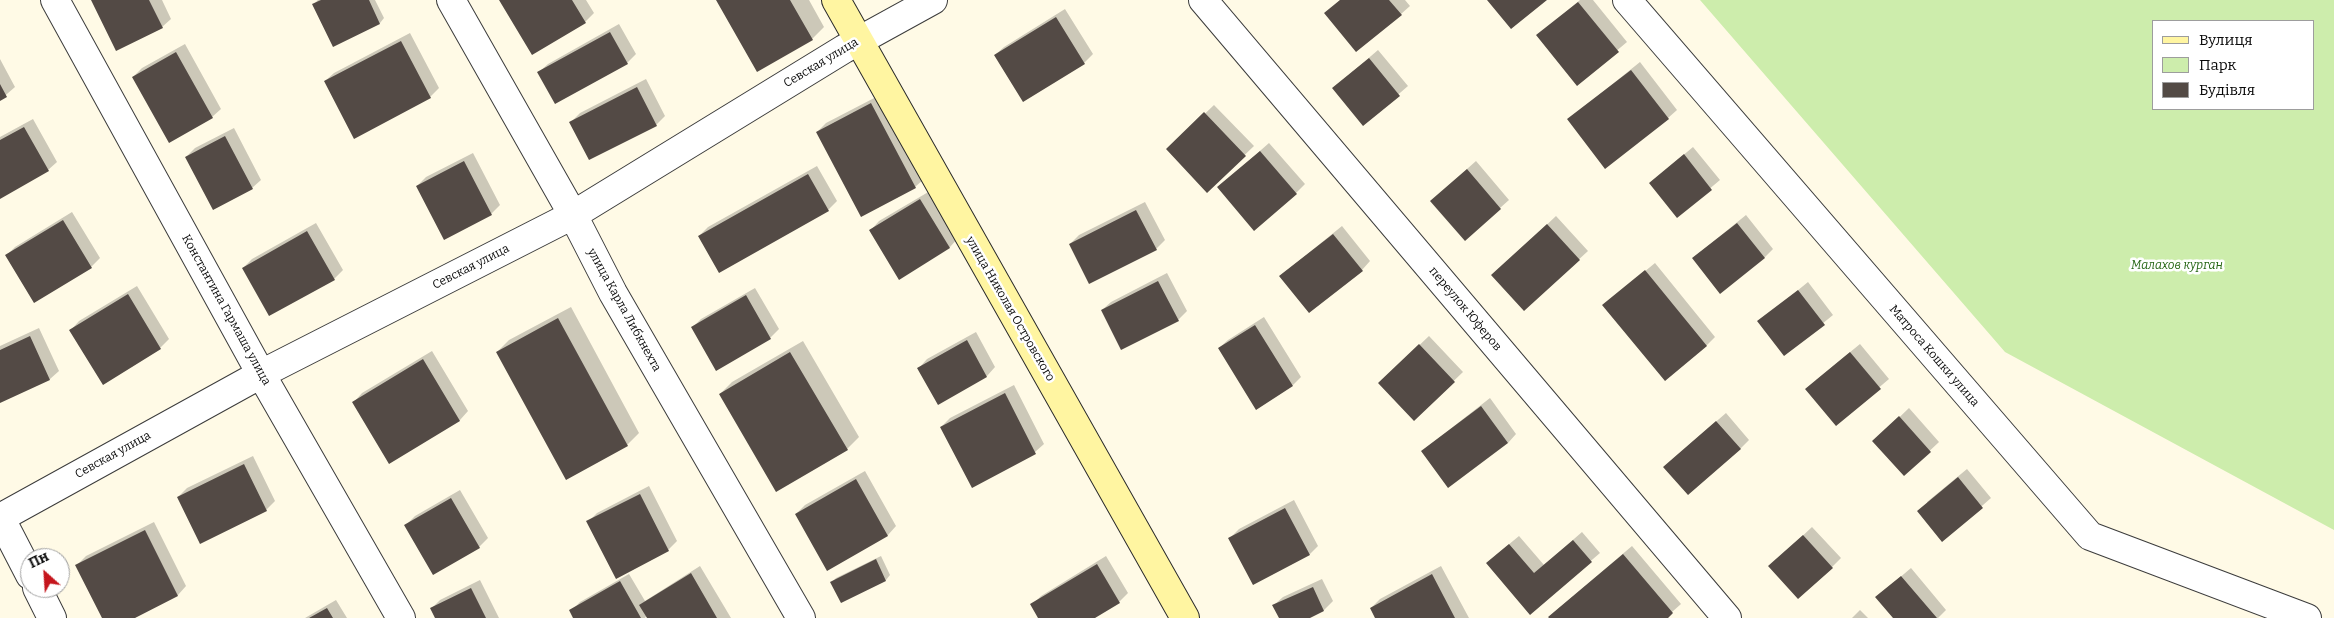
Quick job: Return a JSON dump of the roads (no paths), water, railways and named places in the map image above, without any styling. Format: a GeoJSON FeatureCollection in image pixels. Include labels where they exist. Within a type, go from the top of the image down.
{"type":"FeatureCollection","features":[{"type":"Feature","properties":{"kind":"main road","name":"улица Николая Островского"},"geometry":{"type":"LineString","coordinates":[[836,0],[1185,618]]}},
{"type":"Feature","properties":{"kind":"street","name":"Константина Гармаша улица"},"geometry":{"type":"LineString","coordinates":[[55,0],[261,374],[401,618]]}},
{"type":"Feature","properties":{"kind":"street","name":"улица Карла Либкнехта"},"geometry":{"type":"LineString","coordinates":[[452,0],[573,216],[613,292],[801,618]]}},
{"type":"Feature","properties":{"kind":"street","name":"Севская улица"},"geometry":{"type":"LineString","coordinates":[[0,518],[261,374],[573,216],[858,41],[933,0]]}},
{"type":"Feature","properties":{"kind":"street","name":"переулок Юферов"},"geometry":{"type":"LineString","coordinates":[[1203,0],[1727,618]]}},
{"type":"Feature","properties":{"kind":"street","name":"Матроса Кошки улица"},"geometry":{"type":"LineString","coordinates":[[1628,0],[2090,536],[2307,618]]}},
{"type":"Feature","properties":{"kind":"street"},"geometry":{"type":"LineString","coordinates":[[0,518],[20,556]]}},
{"type":"Feature","properties":{"kind":"street"},"geometry":{"type":"LineString","coordinates":[[42,598],[52,618]]}},
{"type":"Feature","properties":{"kind":"park label","name":"Малахов курган"},"geometry":{"type":"Point","coordinates":[2177,266]}}]}
